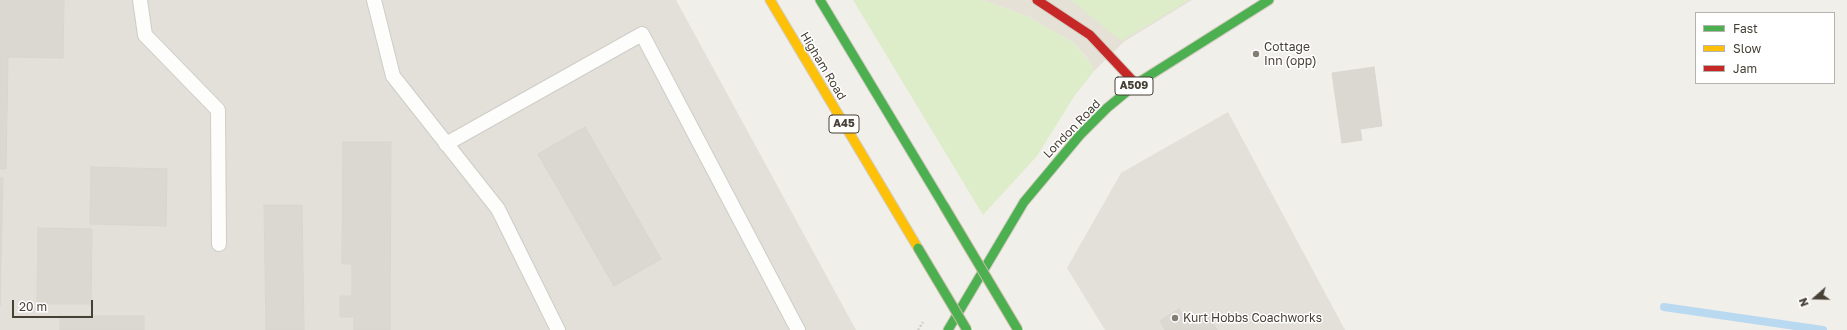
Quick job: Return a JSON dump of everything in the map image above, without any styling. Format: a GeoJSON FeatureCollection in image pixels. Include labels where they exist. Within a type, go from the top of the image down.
{"type":"FeatureCollection","features":[{"type":"Feature","properties":{"kind":"main road","name":"Higham Road"},"geometry":{"type":"LineString","coordinates":[[770,0],[967,330]]}},
{"type":"Feature","properties":{"kind":"main road"},"geometry":{"type":"LineString","coordinates":[[820,0],[1018,330]]}},
{"type":"Feature","properties":{"kind":"main road"},"geometry":{"type":"LineString","coordinates":[[1037,0],[1090,35],[1117,62],[1136,84]]}},
{"type":"Feature","properties":{"kind":"main road","name":"London Road"},"geometry":{"type":"LineString","coordinates":[[948,330],[1024,202],[1080,135],[1107,108],[1136,84],[1269,0]]}},
{"type":"Feature","properties":{"kind":"lane"},"geometry":{"type":"LineString","coordinates":[[140,0],[145,35],[218,110],[220,244]]}},
{"type":"Feature","properties":{"kind":"lane"},"geometry":{"type":"LineString","coordinates":[[374,0],[393,76],[498,209],[558,330]]}},
{"type":"Feature","properties":{"kind":"lane"},"geometry":{"type":"LineString","coordinates":[[446,144],[642,34],[798,330]]}},
{"type":"Feature","properties":{"kind":"shaded area"},"geometry":{"type":"Polygon","coordinates":[[[0,0],[676,0],[856,330],[0,330],[0,0]]]}},
{"type":"Feature","properties":{"kind":"shaded area"},"geometry":{"type":"Polygon","coordinates":[[[983,0],[1192,0],[1125,41],[1094,71],[1087,58],[1075,44],[1029,17],[983,0]]]}},
{"type":"Feature","properties":{"kind":"shaded area"},"geometry":{"type":"Polygon","coordinates":[[[1228,112],[1345,330],[1105,330],[1067,268],[1121,173],[1228,112]]]}},
{"type":"Feature","properties":{"kind":"green space"},"geometry":{"type":"Polygon","coordinates":[[[853,0],[983,0],[1029,17],[1075,44],[1092,65],[1094,71],[1075,95],[1037,156],[983,215],[853,0]]]}},
{"type":"Feature","properties":{"kind":"green space"},"geometry":{"type":"Polygon","coordinates":[[[1071,0],[1189,0],[1121,41],[1071,0]]]}},
{"type":"Feature","properties":{"kind":"building"},"geometry":{"type":"Polygon","coordinates":[[[0,0],[64,0],[63,58],[8,57],[6,169],[0,169],[0,0]]]}},
{"type":"Feature","properties":{"kind":"building"},"geometry":{"type":"Polygon","coordinates":[[[1374,67],[1382,126],[1360,129],[1362,140],[1342,143],[1332,73],[1374,67]]]}},
{"type":"Feature","properties":{"kind":"building"},"geometry":{"type":"Polygon","coordinates":[[[585,127],[661,259],[614,286],[538,154],[585,127]]]}},
{"type":"Feature","properties":{"kind":"building"},"geometry":{"type":"Polygon","coordinates":[[[343,142],[391,142],[390,330],[354,330],[354,317],[340,317],[340,296],[352,296],[352,264],[342,264],[343,142]]]}},
{"type":"Feature","properties":{"kind":"building"},"geometry":{"type":"Polygon","coordinates":[[[91,167],[167,169],[166,226],[90,224],[91,167]]]}},
{"type":"Feature","properties":{"kind":"building"},"geometry":{"type":"Polygon","coordinates":[[[0,178],[3,178],[0,306],[0,178]]]}},
{"type":"Feature","properties":{"kind":"building"},"geometry":{"type":"Polygon","coordinates":[[[264,205],[302,205],[304,330],[266,330],[264,205]]]}},
{"type":"Feature","properties":{"kind":"building"},"geometry":{"type":"Polygon","coordinates":[[[38,228],[92,229],[91,304],[37,304],[38,228]]]}},
{"type":"Feature","properties":{"kind":"building","name":"Kurt Hobbs Coachworks"},"geometry":{"type":"Polygon","coordinates":[[[1179,309],[1189,326],[1208,315],[1217,330],[1165,330],[1160,321],[1179,309]]]}},
{"type":"Feature","properties":{"kind":"building"},"geometry":{"type":"Polygon","coordinates":[[[60,316],[144,316],[144,330],[60,330],[60,316]]]}},
{"type":"Feature","properties":{"kind":"waterway"},"geometry":{"type":"LineString","coordinates":[[1664,307],[1823,330]]}},
{"type":"Feature","properties":{"kind":"traffic: fast"},"geometry":{"type":"LineString","coordinates":[[820,0],[944,206]]}},
{"type":"Feature","properties":{"kind":"traffic: fast"},"geometry":{"type":"LineString","coordinates":[[948,330],[1024,202],[1080,135],[1107,108],[1136,84],[1269,0]]}},
{"type":"Feature","properties":{"kind":"traffic: fast"},"geometry":{"type":"LineString","coordinates":[[944,206],[1018,330]]}},
{"type":"Feature","properties":{"kind":"traffic: fast"},"geometry":{"type":"LineString","coordinates":[[918,248],[967,330]]}},
{"type":"Feature","properties":{"kind":"traffic: slow"},"geometry":{"type":"LineString","coordinates":[[770,0],[918,248]]}},
{"type":"Feature","properties":{"kind":"traffic: jam"},"geometry":{"type":"LineString","coordinates":[[1037,0],[1090,35],[1136,84]]}},
{"type":"Feature","properties":{"kind":"place","name":"Cottage Inn (opp)"},"geometry":{"type":"Point","coordinates":[1256,54]}},
{"type":"Feature","properties":{"kind":"place","name":"Kurt Hobbs Coachworks"},"geometry":{"type":"Point","coordinates":[1175,318]}}]}
